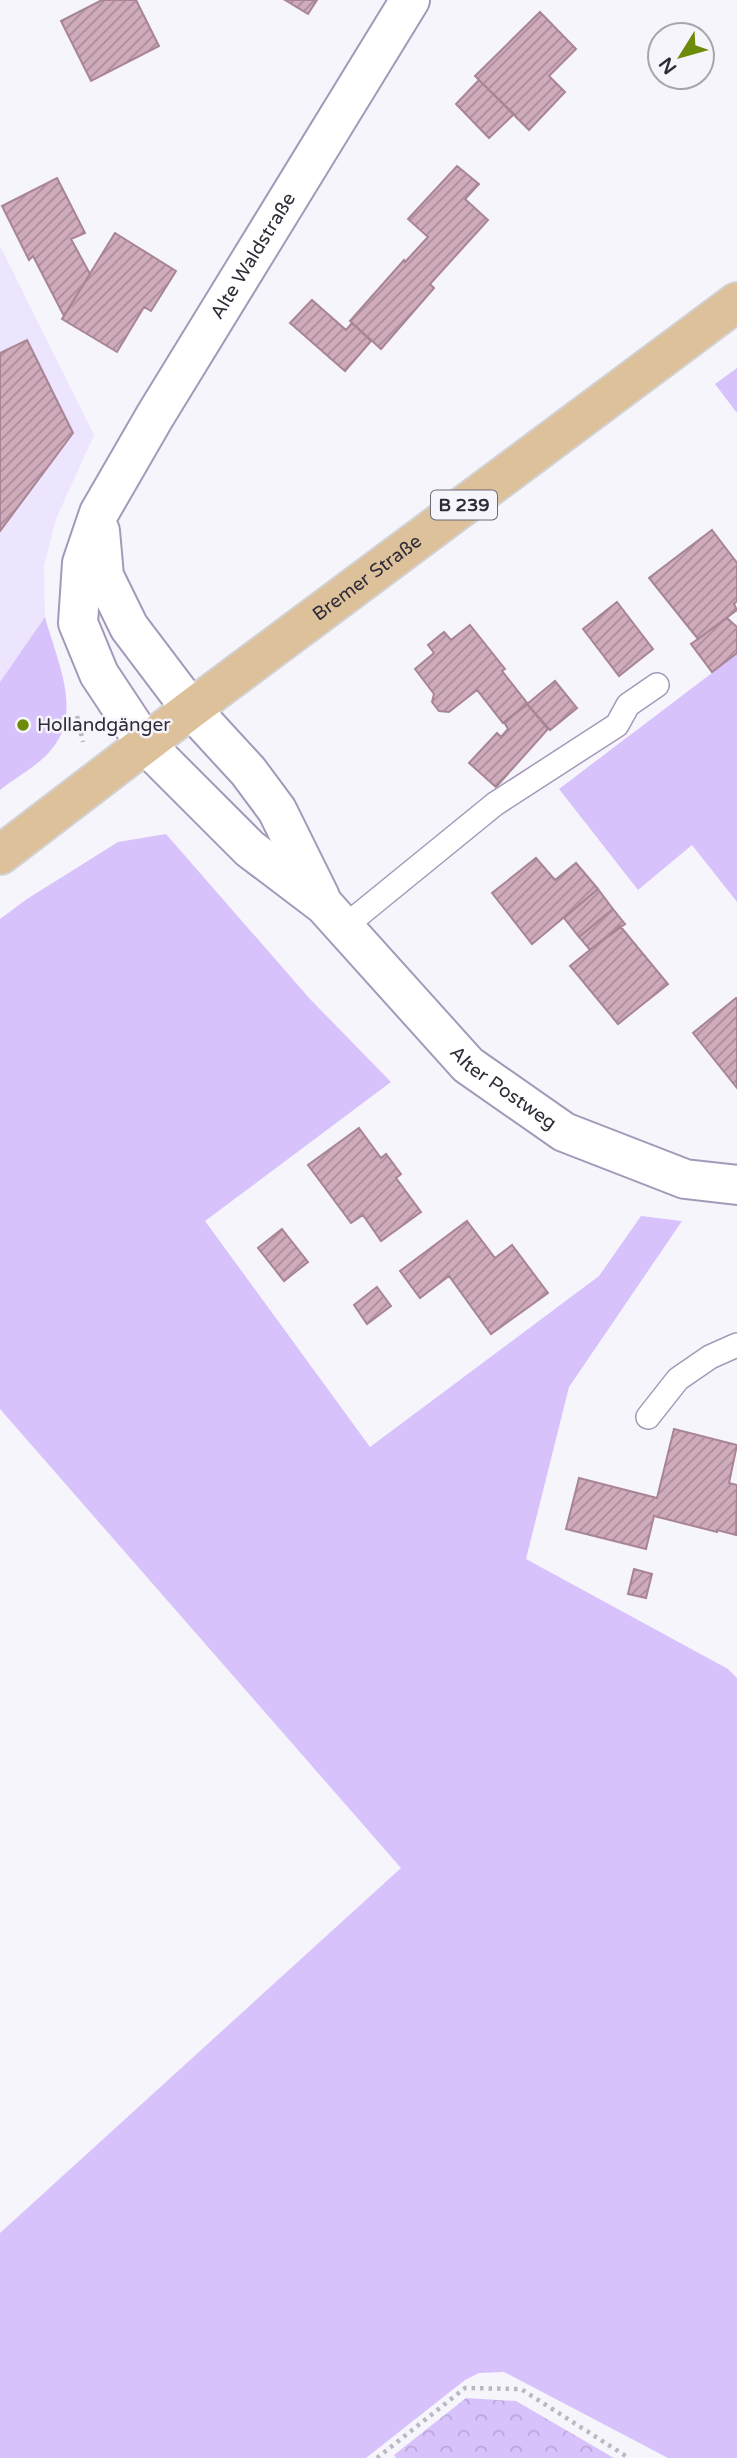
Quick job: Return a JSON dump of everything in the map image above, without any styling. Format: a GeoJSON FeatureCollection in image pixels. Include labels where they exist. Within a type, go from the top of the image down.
{"type":"FeatureCollection","features":[{"type":"Feature","properties":{"kind":"main road","name":"Bremer Straße"},"geometry":{"type":"LineString","coordinates":[[0,856],[191,709],[737,302]]}},
{"type":"Feature","properties":{"kind":"street","name":"Alte Waldstraße"},"geometry":{"type":"LineString","coordinates":[[146,745],[99,674],[78,623],[82,562],[99,513],[155,416],[410,0]]}},
{"type":"Feature","properties":{"kind":"street"},"geometry":{"type":"LineString","coordinates":[[99,513],[104,576],[129,627],[191,709]]}},
{"type":"Feature","properties":{"kind":"street","name":"Alter Postweg"},"geometry":{"type":"LineString","coordinates":[[191,709],[248,771],[277,810],[334,916]]}},
{"type":"Feature","properties":{"kind":"street","name":"Alter Postweg"},"geometry":{"type":"LineString","coordinates":[[146,745],[250,849],[334,916],[468,1065],[564,1132],[685,1179],[737,1185]]}},
{"type":"Feature","properties":{"kind":"lane"},"geometry":{"type":"LineString","coordinates":[[334,916],[495,804],[617,725],[628,705],[657,685]]}},
{"type":"Feature","properties":{"kind":"lane"},"geometry":{"type":"LineString","coordinates":[[648,1417],[678,1380],[710,1357],[737,1345]]}},
{"type":"Feature","properties":{"kind":"path"},"geometry":{"type":"LineString","coordinates":[[377,2458],[465,2388],[521,2389],[629,2458]]}},
{"type":"Feature","properties":{"kind":"shaded area"},"geometry":{"type":"Polygon","coordinates":[[[0,246],[94,435],[56,519],[44,566],[45,617],[0,682],[0,246]]]}},
{"type":"Feature","properties":{"kind":"green space"},"geometry":{"type":"Polygon","coordinates":[[[737,368],[737,413],[715,384],[737,368]]]}},
{"type":"Feature","properties":{"kind":"green space"},"geometry":{"type":"Polygon","coordinates":[[[45,617],[64,685],[66,719],[61,735],[46,756],[0,790],[0,682],[45,617]]]}},
{"type":"Feature","properties":{"kind":"green space"},"geometry":{"type":"Polygon","coordinates":[[[737,654],[737,902],[692,845],[638,890],[559,789],[737,654]]]}},
{"type":"Feature","properties":{"kind":"green space"},"geometry":{"type":"Polygon","coordinates":[[[166,834],[310,999],[391,1082],[205,1221],[370,1447],[599,1276],[641,1216],[682,1221],[569,1387],[526,1559],[728,1669],[737,1678],[737,2458],[668,2458],[504,2372],[479,2373],[465,2380],[366,2458],[0,2458],[0,2233],[401,1868],[0,1409],[0,919],[118,842],[166,834]]]}},
{"type":"Feature","properties":{"kind":"green space"},"geometry":{"type":"Polygon","coordinates":[[[466,2398],[516,2401],[614,2458],[396,2458],[394,2455],[466,2398]]]}},
{"type":"Feature","properties":{"kind":"building"},"geometry":{"type":"Polygon","coordinates":[[[102,0],[136,0],[159,46],[91,81],[61,21],[102,0]]]}},
{"type":"Feature","properties":{"kind":"building"},"geometry":{"type":"Polygon","coordinates":[[[285,0],[317,0],[308,14],[285,0]]]}},
{"type":"Feature","properties":{"kind":"building"},"geometry":{"type":"Polygon","coordinates":[[[540,12],[576,49],[549,76],[565,92],[529,130],[475,76],[540,12]]]}},
{"type":"Feature","properties":{"kind":"building"},"geometry":{"type":"Polygon","coordinates":[[[479,80],[514,114],[489,138],[456,104],[479,80]]]}},
{"type":"Feature","properties":{"kind":"building"},"geometry":{"type":"Polygon","coordinates":[[[457,166],[479,184],[465,199],[488,220],[430,284],[434,288],[381,349],[350,321],[428,237],[408,219],[457,166]]]}},
{"type":"Feature","properties":{"kind":"building"},"geometry":{"type":"Polygon","coordinates":[[[57,178],[85,233],[71,239],[90,274],[64,316],[33,256],[29,260],[2,206],[57,178]]]}},
{"type":"Feature","properties":{"kind":"building"},"geometry":{"type":"Polygon","coordinates":[[[115,233],[176,271],[151,311],[144,307],[117,352],[62,319],[115,233]]]}},
{"type":"Feature","properties":{"kind":"building"},"geometry":{"type":"Polygon","coordinates":[[[312,300],[346,330],[352,323],[371,341],[345,371],[290,323],[312,300]]]}},
{"type":"Feature","properties":{"kind":"building"},"geometry":{"type":"Polygon","coordinates":[[[27,340],[73,433],[0,531],[0,353],[27,340]]]}},
{"type":"Feature","properties":{"kind":"building"},"geometry":{"type":"Polygon","coordinates":[[[712,530],[737,563],[737,601],[734,604],[737,610],[698,639],[649,578],[712,530]]]}},
{"type":"Feature","properties":{"kind":"building"},"geometry":{"type":"Polygon","coordinates":[[[617,602],[653,649],[619,676],[583,629],[617,602]]]}},
{"type":"Feature","properties":{"kind":"building"},"geometry":{"type":"Polygon","coordinates":[[[727,618],[737,627],[737,653],[712,672],[691,644],[727,618]]]}},
{"type":"Feature","properties":{"kind":"building"},"geometry":{"type":"Polygon","coordinates":[[[470,625],[505,669],[502,671],[528,704],[503,723],[477,690],[449,712],[439,711],[432,702],[434,694],[415,669],[434,653],[428,645],[444,632],[451,640],[470,625]]]}},
{"type":"Feature","properties":{"kind":"building"},"geometry":{"type":"Polygon","coordinates":[[[555,681],[577,708],[550,730],[527,704],[555,681]]]}},
{"type":"Feature","properties":{"kind":"building"},"geometry":{"type":"Polygon","coordinates":[[[527,704],[548,729],[496,787],[469,763],[497,733],[501,737],[508,729],[504,722],[527,704]]]}},
{"type":"Feature","properties":{"kind":"building"},"geometry":{"type":"Polygon","coordinates":[[[536,858],[555,880],[576,863],[598,889],[532,944],[492,893],[536,858]]]}},
{"type":"Feature","properties":{"kind":"building"},"geometry":{"type":"Polygon","coordinates":[[[598,889],[613,909],[579,937],[564,918],[598,889]]]}},
{"type":"Feature","properties":{"kind":"building"},"geometry":{"type":"Polygon","coordinates":[[[613,909],[625,924],[590,950],[579,937],[613,909]]]}},
{"type":"Feature","properties":{"kind":"building"},"geometry":{"type":"Polygon","coordinates":[[[620,926],[668,984],[618,1024],[570,966],[620,926]]]}},
{"type":"Feature","properties":{"kind":"building"},"geometry":{"type":"Polygon","coordinates":[[[737,998],[737,1088],[693,1033],[737,998]]]}},
{"type":"Feature","properties":{"kind":"building"},"geometry":{"type":"Polygon","coordinates":[[[359,1128],[381,1158],[386,1154],[401,1174],[396,1178],[421,1212],[381,1241],[363,1215],[351,1223],[308,1165],[359,1128]]]}},
{"type":"Feature","properties":{"kind":"building"},"geometry":{"type":"Polygon","coordinates":[[[467,1221],[495,1258],[512,1245],[548,1293],[491,1334],[449,1276],[420,1298],[400,1271],[467,1221]]]}},
{"type":"Feature","properties":{"kind":"building"},"geometry":{"type":"Polygon","coordinates":[[[282,1229],[308,1262],[284,1281],[258,1248],[282,1229]]]}},
{"type":"Feature","properties":{"kind":"building"},"geometry":{"type":"Polygon","coordinates":[[[377,1287],[391,1306],[367,1324],[354,1305],[377,1287]]]}},
{"type":"Feature","properties":{"kind":"building"},"geometry":{"type":"Polygon","coordinates":[[[674,1429],[737,1445],[729,1483],[737,1485],[736,1535],[654,1516],[646,1549],[566,1529],[579,1478],[657,1498],[674,1429]]]}},
{"type":"Feature","properties":{"kind":"building"},"geometry":{"type":"Polygon","coordinates":[[[634,1569],[652,1574],[646,1598],[628,1594],[634,1569]]]}},
{"type":"Feature","properties":{"kind":"place","name":"Hollandgänger"},"geometry":{"type":"Point","coordinates":[23,725]}}]}
